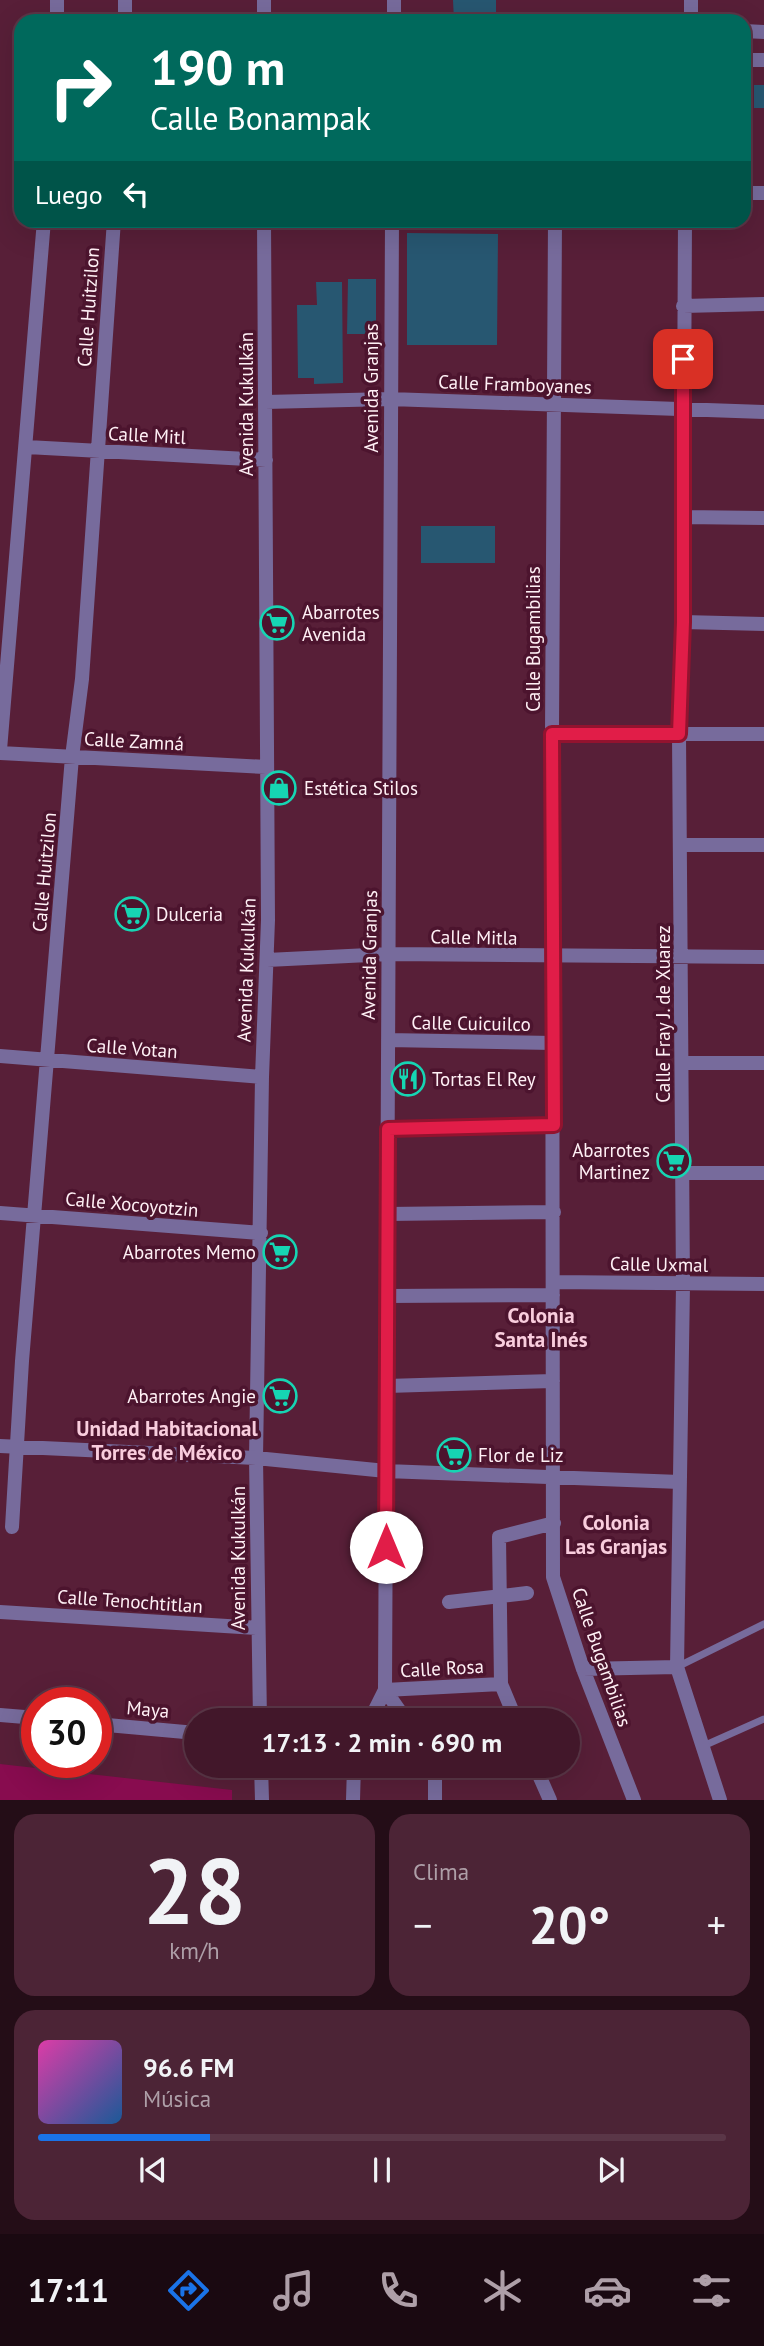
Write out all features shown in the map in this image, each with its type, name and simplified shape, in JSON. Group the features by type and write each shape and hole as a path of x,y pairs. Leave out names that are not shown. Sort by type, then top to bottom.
{"street":[{"path":"0,752 43,228"},
{"name":"Calle Huitzilon","path":"12,1527 34,1215 72,757 82,679 113,228"},
{"name":"Avenida Kukulkán","path":"260,1708 256,1458 262,1077 267,960 264,228"},
{"name":"Avenida Granjas","path":"385,1690 392,228"},
{"name":"Calle Bugambilias","path":"555,228 552,734 554,1577 583,1669 634,1800"},
{"name":"Calle Fray J. de Xuarez","path":"685,228 683,622 679,734 683,1285 677,1667 720,1800"},
{"path":"683,306 764,304"},
{"name":"Calle Framboyanes","path":"265,402 390,399 764,412"},
{"name":"Calle Mitl","path":"27,447 266,460"},
{"path":"683,517 764,518"},
{"path":"683,622 764,624"},
{"path":"552,734 764,734"},
{"name":"Calle Zamná","path":"0,752 265,767"},
{"path":"681,845 764,845"},
{"name":"Calle Mitla","path":"267,960 389,954 554,958 764,957"},
{"name":"Calle Cuicuilco","path":"388,1040 554,1043"},
{"name":"Calle Votan","path":"0,1056 262,1077"},
{"path":"683,1063 764,1063"},
{"path":"388,1129 554,1125"},
{"path":"681,1173 764,1173"},
{"path":"387,1214 554,1212"},
{"name":"Calle Xocoyotzin","path":"0,1213 261,1233"},
{"name":"Calle Uxmal","path":"387,1296 553,1288 764,1284"},
{"path":"387,1386 553,1381"},
{"path":"0,1446 256,1458 386,1471 680,1482"},
{"path":"511,1708 501,1684 499,1537 554,1523"},
{"path":"449,1602 527,1593"},
{"name":"Calle Tenochtitlan","path":"0,1612 258,1628"},
{"path":"583,1669 677,1667"},
{"name":"Calle Rosa","path":"385,1690 501,1684"},
{"path":"376,1708 385,1690 398,1708"},
{"path":"0,1715 21,1717"},
{"name":"Maya","path":"112,1725 184,1732"},
{"path":"261,1778 261,1800"},
{"path":"353,1800 354,1778"},
{"path":"435,1778 435,1800"},
{"path":"540,1778 550,1800"}],"lane":[{"path":"677,1667 764,1624"},
{"path":"701,1747 764,1719"}],"shaded area":[{"path":"0,1764 21,1766 21,1778 112,1777 232,1790 232,1800 0,1800"}],"building":[{"path":"453,0 496,0 496,14 454,14"},
{"path":"754,85 764,85 764,108 754,108"},
{"path":"407,233 498,234 497,345 407,345"},
{"path":"348,279 376,279 376,334 347,334"},
{"path":"316,282 342,282 343,383 314,384 314,378 298,378 297,305 317,305"},
{"path":"421,526 495,526 495,563 421,563"}],"place":[{"name":"Abarrotes Avenida","path":"277,623"},
{"name":"Estética Stilos","path":"279,788"},
{"name":"Dulceria","path":"132,914"},
{"name":"Tortas El Rey","path":"408,1079"},
{"name":"Abarrotes Martinez","path":"674,1161"},
{"name":"Abarrotes Memo","path":"280,1252"},
{"name":"Abarrotes Angie","path":"280,1396"},
{"name":"Flor de Liz","path":"454,1455"}],"district":[{"name":"Colonia Santa Inés","path":"541,1327"},
{"name":"Unidad Habitacional Torres de México","path":"167,1440"},
{"name":"Colonia Las Granjas","path":"616,1534"}],"route":[{"path":"386,1547 388,1129 554,1125 552,734 679,734 683,622 683,359"}]}
